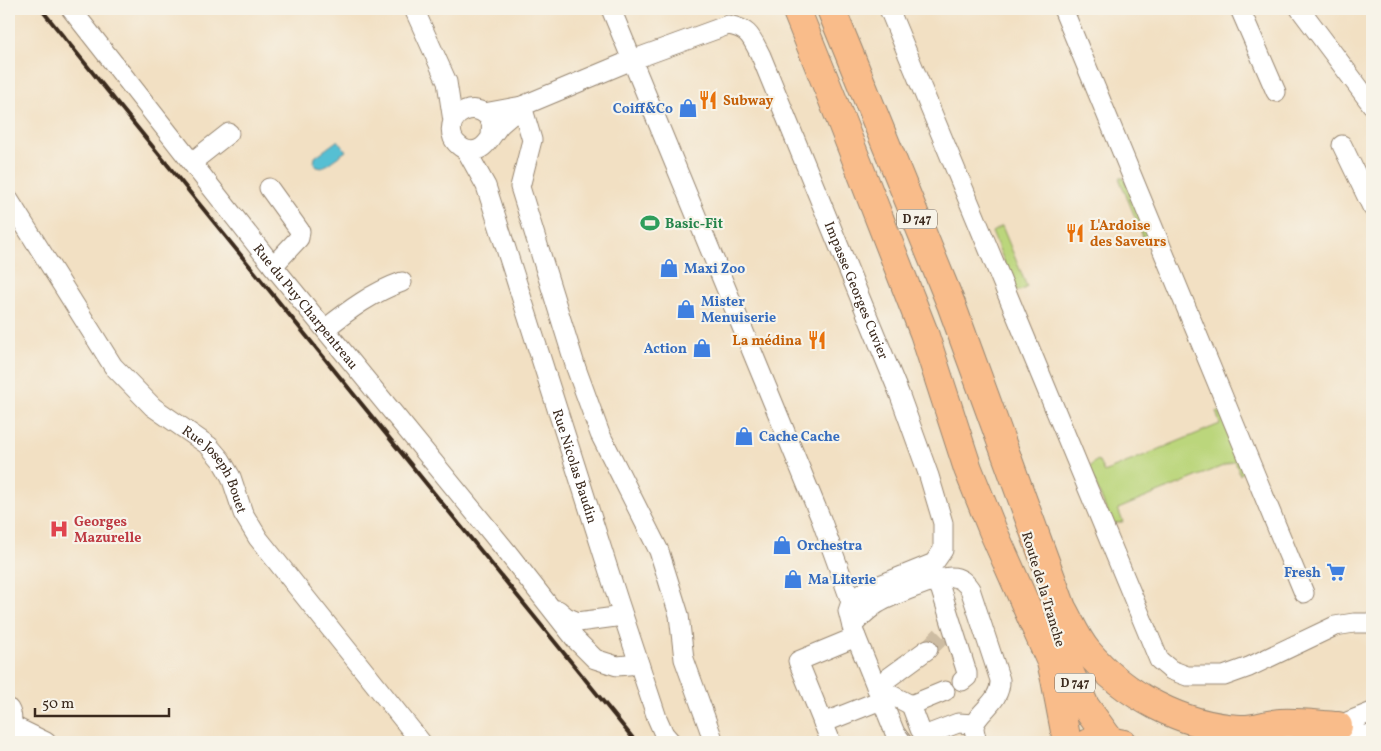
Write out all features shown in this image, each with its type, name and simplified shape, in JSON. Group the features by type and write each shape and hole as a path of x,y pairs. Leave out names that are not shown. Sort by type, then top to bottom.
{"highway":[{"name":"Route de la Tranche","path":"796,9 924,333 972,478 993,531 1051,662 1067,742"},
{"name":"D 747","path":"831,9 951,304 996,431"},
{"name":"Route de la Tranche","path":"996,431 1070,673 1085,706 1107,741"},
{"path":"996,431 1062,608 1086,650 1110,674 1148,702 1177,715 1204,723 1241,729 1282,723 1338,726"}],"street":[{"name":"Rue du Puy Charpentreau","path":"71,9 273,266 546,600 576,640 596,658 617,666 639,664"},
{"path":"414,9 447,82 453,121 451,132 455,143 466,150 476,150 489,141 491,122 447,82"},
{"path":"611,9 821,519 851,602 848,610 854,632 898,739"},
{"path":"889,9 1159,660 1171,670 1187,676 1224,676 1249,667 1335,626 1354,622 1372,623"},
{"path":"1063,9 1304,593"},
{"path":"1240,9 1276,92"},
{"path":"1300,9 1372,105"},
{"name":"Impasse Georges Cuvier","path":"480,111 522,106 632,60 728,25 740,28 751,36 761,56 884,354 923,458 943,523 943,550 934,563 865,591 851,602"},
{"path":"522,106 532,140 520,187 576,368 600,434 659,551 679,615 684,659 714,742"},
{"name":"Impasse Georges Cuvier","path":"489,141 500,126 522,106"},
{"path":"453,121 462,111 480,111"},
{"path":"192,162 229,134"},
{"name":"Rue Nicolas Baudin","path":"486,186 489,141"},
{"path":"1342,145 1372,207"},
{"name":"Rue Nicolas Baudin","path":"466,150 486,186 623,616 657,718 664,734 671,742"},
{"path":"268,188 300,231 299,238 273,266"},
{"name":"Rue Joseph Bouet","path":"9,200 113,366 153,407 209,446 221,460 231,477 243,513 258,538 421,742"},
{"path":"325,329 346,312 383,289 402,282"},
{"path":"831,742 798,661 854,632 859,618 876,605 932,581 952,577 963,580 970,589 996,663 1001,688 976,733 958,723 929,734 923,733 911,705"},
{"path":"932,581 940,587 947,629 967,673 968,677 962,681"},
{"name":"Rue du Puy Charpentreau","path":"546,600 566,617 578,622 623,616"},
{"path":"823,723 879,694 928,649"},
{"path":"879,694 911,705 945,690"},
{"path":"1280,742 1302,740 1372,712"},
{"path":"10,721 46,742"},
{"path":"1338,726 1372,722"},
{"path":"1338,726 1372,738"}],"green space":[{"path":"1119,178 1124,178 1149,235 1144,239"},
{"path":"1002,226 1027,287 1020,291 1016,290 992,232"},
{"path":"1216,411 1221,412 1246,468 1240,475 1235,461 1118,509 1123,522 1112,524 1089,468 1093,463 1098,460 1104,472 1220,424"}],"water":[{"path":"338,140 346,151 322,168 317,167 314,163 315,157"}],"tunnel":[{"path":"928,649 943,634"}],"railway":[{"path":"41,9 636,742"}],"place":[{"name":"Subway","path":"708,100"},
{"name":"Coiff&Co","path":"688,108"},
{"name":"Basic-Fit","path":"650,223"},
{"name":"L'Ardoise des Saveurs","path":"1075,233"},
{"name":"Maxi Zoo","path":"669,268"},
{"name":"Mister Menuiserie","path":"686,309"},
{"name":"La médina","path":"817,340"},
{"name":"Action","path":"702,348"},
{"name":"Cache Cache","path":"744,436"},
{"name":"Georges Mazurelle","path":"59,529"},
{"name":"Orchestra","path":"782,545"},
{"name":"Fresh","path":"1336,572"},
{"name":"Ma Literie","path":"793,579"}]}
